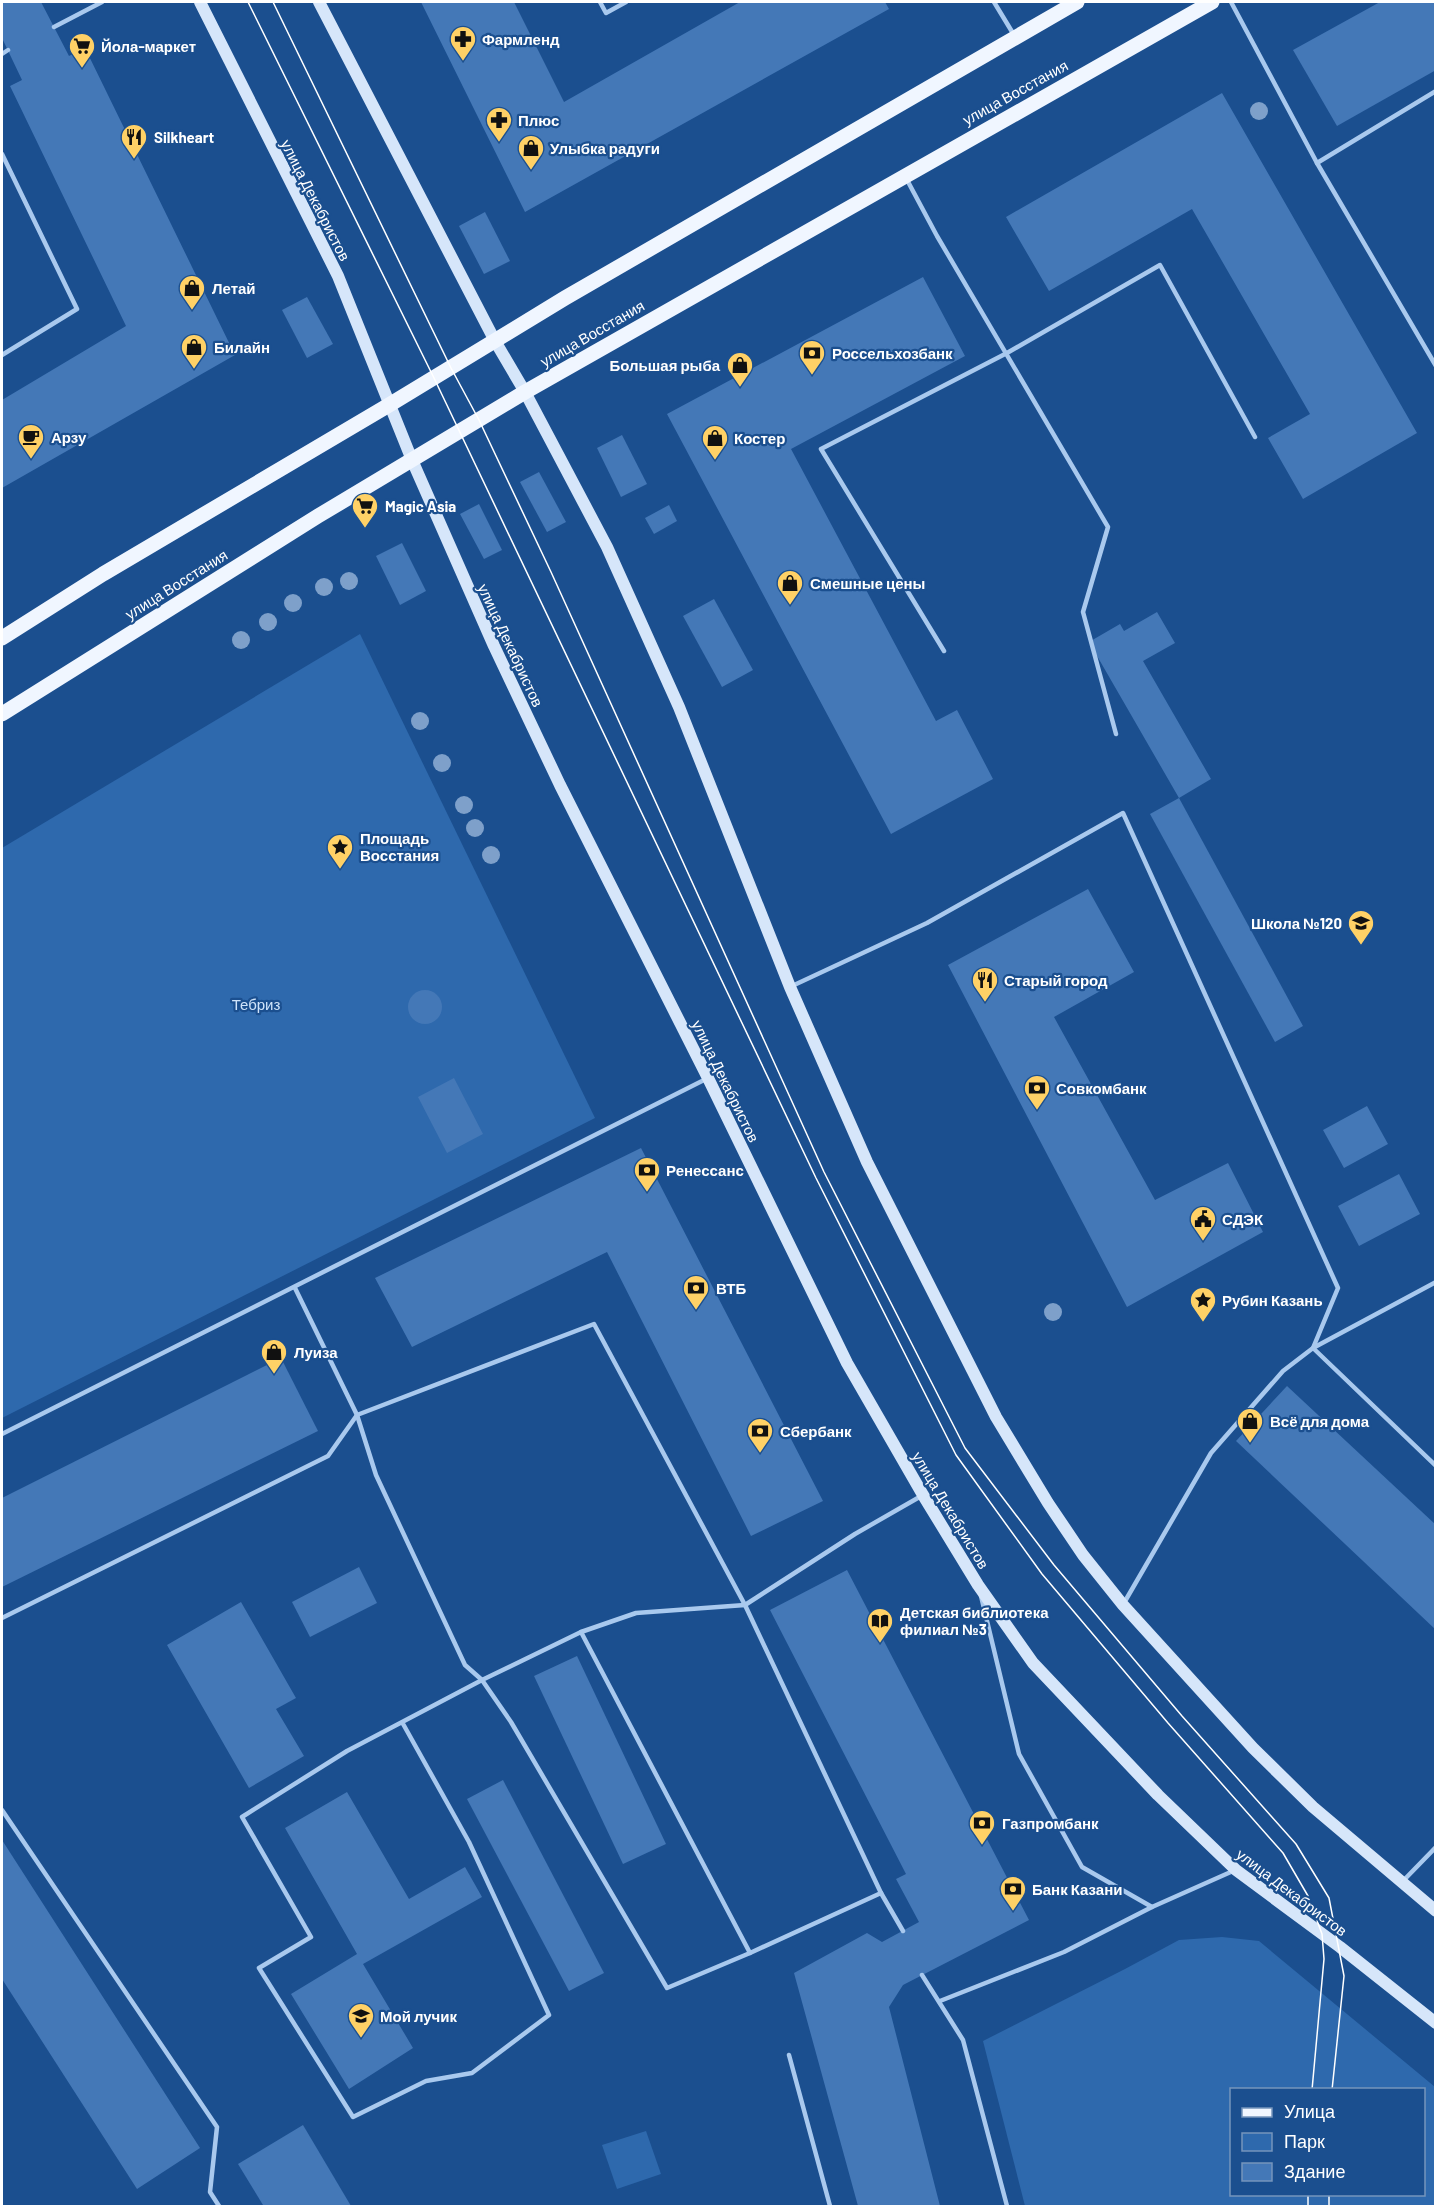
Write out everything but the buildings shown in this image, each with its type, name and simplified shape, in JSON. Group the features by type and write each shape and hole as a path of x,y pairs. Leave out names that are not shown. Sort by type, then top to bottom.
{"main road":[{"name":"улица Декабристов","path":"200,2 338,276 411,460 494,646 560,786 708,1078 847,1363 978,1585 1033,1663 1158,1795 1236,1870 1340,1947 1436,2023"},
{"path":"319,2 495,340 607,548 678,707 790,987 867,1162 996,1417 1083,1555 1123,1605 1253,1748 1313,1807 1436,1911"},
{"path":"2,638 103,574 565,298 1077,2"},
{"name":"улица Восстания","path":"2,714 411,460 525,392 1212,2"}],"lane":[{"path":"54,27 102,2"},
{"path":"600,2 606,13 626,2"},
{"path":"994,2 1016,37"},
{"path":"1231,2 1317,163 1436,366"},
{"path":"2,54 8,50"},
{"path":"1317,163 1436,91"},
{"path":"2,154 77,309 2,355"},
{"path":"904,175 937,236 1108,527 1083,612 1116,734"},
{"path":"944,651 821,449 1007,353 1160,265 1255,437"},
{"path":"790,987 927,923 1123,813 1338,1288 1313,1348"},
{"path":"2,1434 708,1078"},
{"path":"1123,1605 1211,1453 1283,1371 1313,1348 1436,1282"},
{"path":"295,1288 357,1415 376,1475 465,1665 482,1680 511,1722 667,1988 881,1893"},
{"path":"2,1618 328,1456 357,1415 594,1324 745,1605 881,1893 903,1931"},
{"path":"1313,1348 1436,1466"},
{"path":"402,1722 469,1842 549,2015 471,2073 426,2081 353,2116 260,1968 311,1938 242,1817 347,1751 402,1722 482,1680 581,1632 636,1613 745,1605 855,1534 923,1495"},
{"path":"978,1585 1019,1754 1083,1867 1152,1907"},
{"path":"581,1632 750,1953"},
{"path":"2,1810 217,2127 210,2192 219,2206"},
{"path":"1401,1883 1436,1847"},
{"path":"940,2001 1064,1952 1152,1907 1236,1870"},
{"path":"922,1976 963,2040 1006,2206"},
{"path":"789,2055 830,2206"}],"green space":[{"name":"Тебриз","path":"360,634 595,1118 2,1418 2,848"},
{"path":"1222,1937 1259,1941 1435,2087 1435,2206 1025,2206 983,2041 1179,1940"},
{"path":"646,2131 661,2174 617,2189 602,2145"}],"tram line":[{"path":"248,2 434,378 816,1178 956,1455 1042,1574 1168,1723 1283,1853 1308,1896 1322,1934 1324,1959 1312,2088"},
{"path":"273,2 451,368 479,420 551,572 824,1172 965,1448 1054,1565 1182,1716 1296,1844 1329,1898 1344,1976 1332,2088"},
{"path":"1308,2196 1308,2206"},
{"path":"1329,2196 1329,2206"}],"place":[{"name":"Фармленд","path":"463,62"},
{"name":"Йола-маркет","path":"82,69"},
{"name":"Плюс","path":"499,143"},
{"name":"Silkheart","path":"134,160"},
{"name":"Улыбка радуги","path":"531,171"},
{"name":"Летай","path":"192,311"},
{"name":"Билайн","path":"194,370"},
{"name":"Россельхозбанк","path":"812,376"},
{"name":"Большая рыба","path":"740,388"},
{"name":"Арзу","path":"31,460"},
{"name":"Костер","path":"715,461"},
{"name":"Magic Asia","path":"365,529"},
{"name":"Смешные цены","path":"790,606"},
{"name":"Площадь Восстания","path":"340,870"},
{"name":"Школа №120","path":"1361,946"},
{"name":"Старый город","path":"985,1003"},
{"name":"Совкомбанк","path":"1037,1111"},
{"name":"Ренессанс","path":"647,1193"},
{"name":"СДЭК","path":"1203,1242"},
{"name":"ВТБ","path":"696,1311"},
{"name":"Рубин Казань","path":"1203,1323"},
{"name":"Луиза","path":"274,1375"},
{"name":"Всё для дома","path":"1250,1444"},
{"name":"Сбербанк","path":"760,1454"},
{"name":"Детская библиотека филиал №3","path":"880,1644"},
{"name":"Газпромбанк","path":"982,1846"},
{"name":"Банк Казани","path":"1013,1912"},
{"name":"Мой лучик","path":"361,2039"}]}
